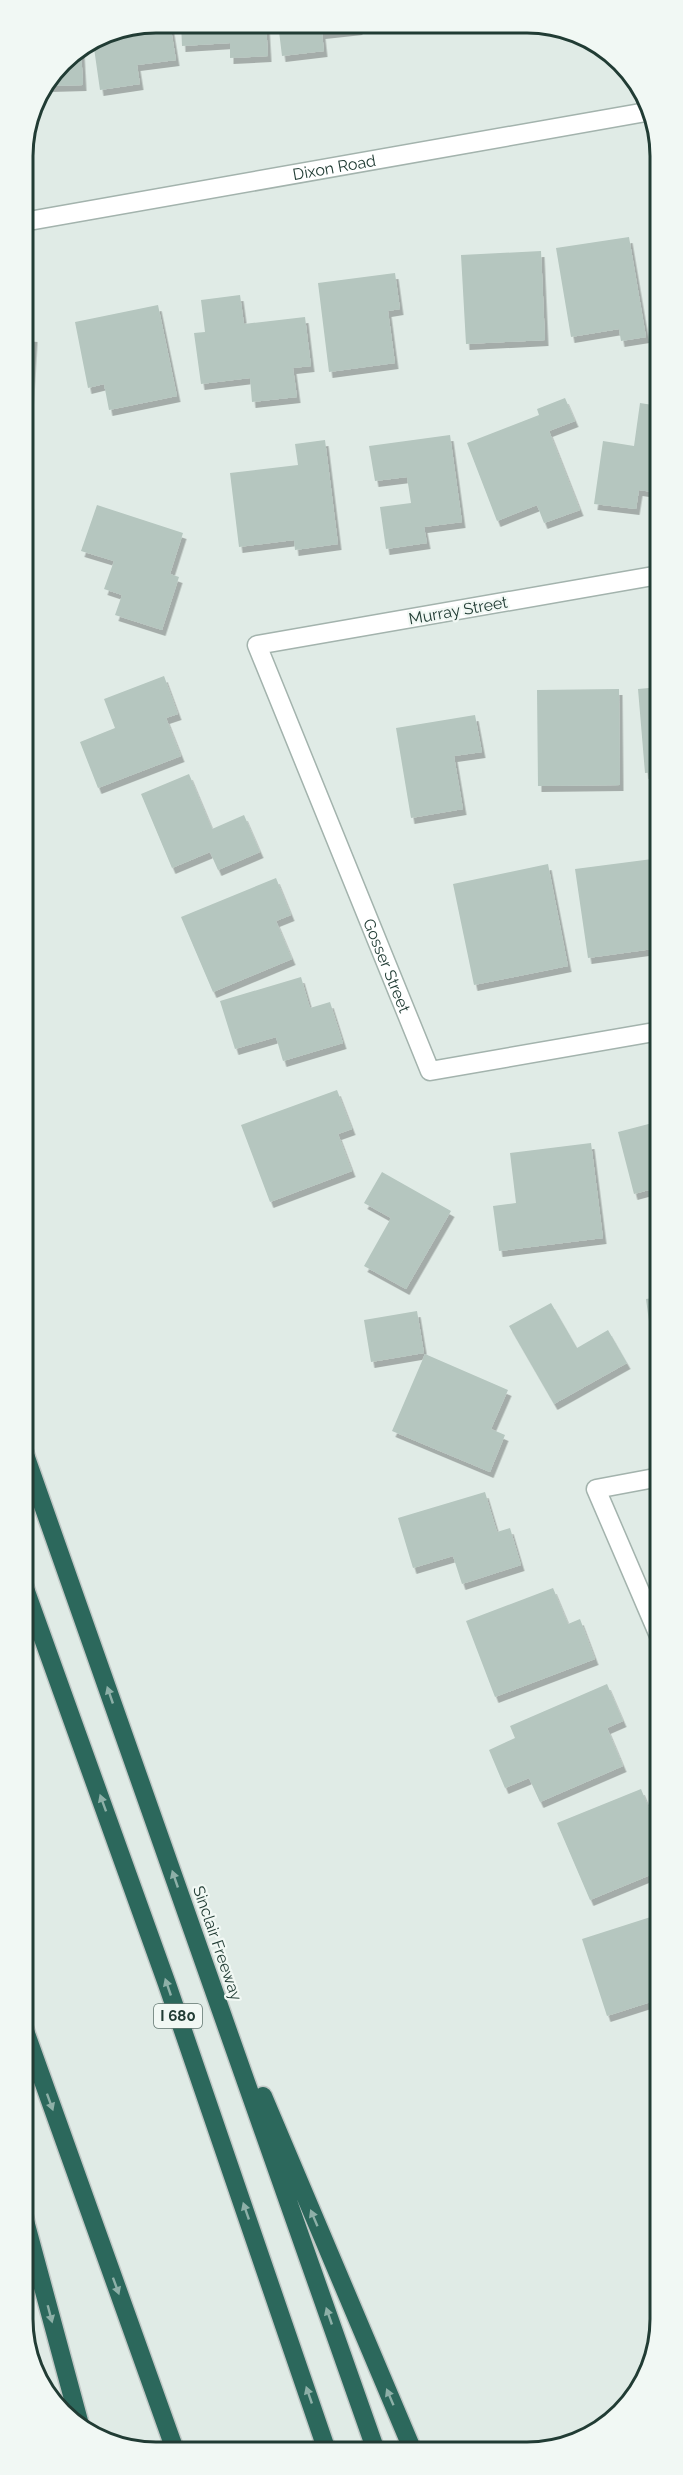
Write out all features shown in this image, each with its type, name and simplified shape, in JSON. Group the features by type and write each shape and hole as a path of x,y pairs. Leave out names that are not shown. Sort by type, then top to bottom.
{"highway":[{"name":"Sinclair Freeway","path":"33,1477 373,2442"},
{"name":"I 680","path":"33,1611 167,1984 324,2442"},
{"path":"194,1934 409,2442"},
{"path":"33,2053 173,2442"},
{"path":"33,2250 77,2412"}],"street":[{"name":"Dixon Road","path":"33,220 641,113"},
{"name":"Murray Street","path":"257,645 650,577"},
{"name":"Gosser Street","path":"257,645 430,1071 650,1033"},
{"path":"650,1479 596,1489 650,1615"}],"building":[{"path":"172,33 176,60 137,65 140,84 100,90 94,50 109,42 132,35"},
{"path":"181,33 267,33 268,56 230,58 230,43 182,46"},
{"path":"279,33 322,33 324,51 282,56"},
{"path":"82,59 83,85 56,86 69,69"},
{"path":"629,237 646,337 621,341 619,329 571,337 556,248"},
{"path":"541,251 545,340 466,344 461,255"},
{"path":"395,273 400,309 388,311 395,363 329,372 318,283"},
{"path":"240,295 244,324 305,317 311,366 293,368 297,397 252,402 250,378 201,384 194,333 205,332 201,300"},
{"path":"158,305 177,396 109,410 104,384 88,388 75,322"},
{"path":"565,398 575,421 549,431 580,510 544,523 537,505 497,521 467,443 539,415 537,409"},
{"path":"640,403 650,405 650,492 639,490 636,509 594,504 603,441 634,446"},
{"path":"450,435 462,522 424,527 427,543 386,549 380,507 411,503 407,477 375,481 369,446"},
{"path":"325,440 338,544 295,550 294,540 239,547 230,473 298,465 295,444"},
{"path":"97,505 183,533 170,574 179,577 162,630 115,615 122,595 104,589 114,561 81,551"},
{"path":"164,676 178,714 166,718 181,756 98,788 80,742 115,728 104,699"},
{"path":"650,688 650,773 645,773 638,689"},
{"path":"619,689 620,785 538,786 537,690"},
{"path":"475,715 482,752 454,756 463,809 411,818 396,728"},
{"path":"189,774 212,829 244,815 260,852 218,870 210,852 172,868 141,794"},
{"path":"650,859 650,949 588,958 575,869"},
{"path":"548,864 568,966 474,985 453,884"},
{"path":"276,878 291,915 276,921 292,959 213,992 181,917"},
{"path":"301,977 310,1008 330,1002 343,1043 283,1061 276,1037 235,1049 220,1001"},
{"path":"337,1090 352,1129 338,1134 352,1171 270,1202 241,1125"},
{"path":"650,1124 650,1190 634,1194 618,1132"},
{"path":"591,1143 603,1238 499,1251 493,1206 516,1203 510,1153"},
{"path":"382,1172 451,1211 406,1289 364,1266 391,1218 364,1203"},
{"path":"650,1298 650,1329 646,1299"},
{"path":"551,1303 577,1348 608,1330 627,1363 554,1404 509,1326"},
{"path":"417,1311 424,1353 371,1362 364,1320"},
{"path":"425,1354 508,1390 491,1429 505,1435 490,1472 392,1431"},
{"path":"485,1492 497,1532 510,1528 521,1565 462,1584 453,1556 413,1568 398,1518"},
{"path":"553,1588 568,1624 580,1619 595,1659 495,1697 466,1621"},
{"path":"607,1684 623,1721 607,1728 623,1766 540,1802 529,1778 505,1788 489,1750 515,1738 510,1726"},
{"path":"641,1789 650,1811 650,1875 590,1900 557,1823"},
{"path":"650,1917 650,2002 607,2016 582,1939"}]}
